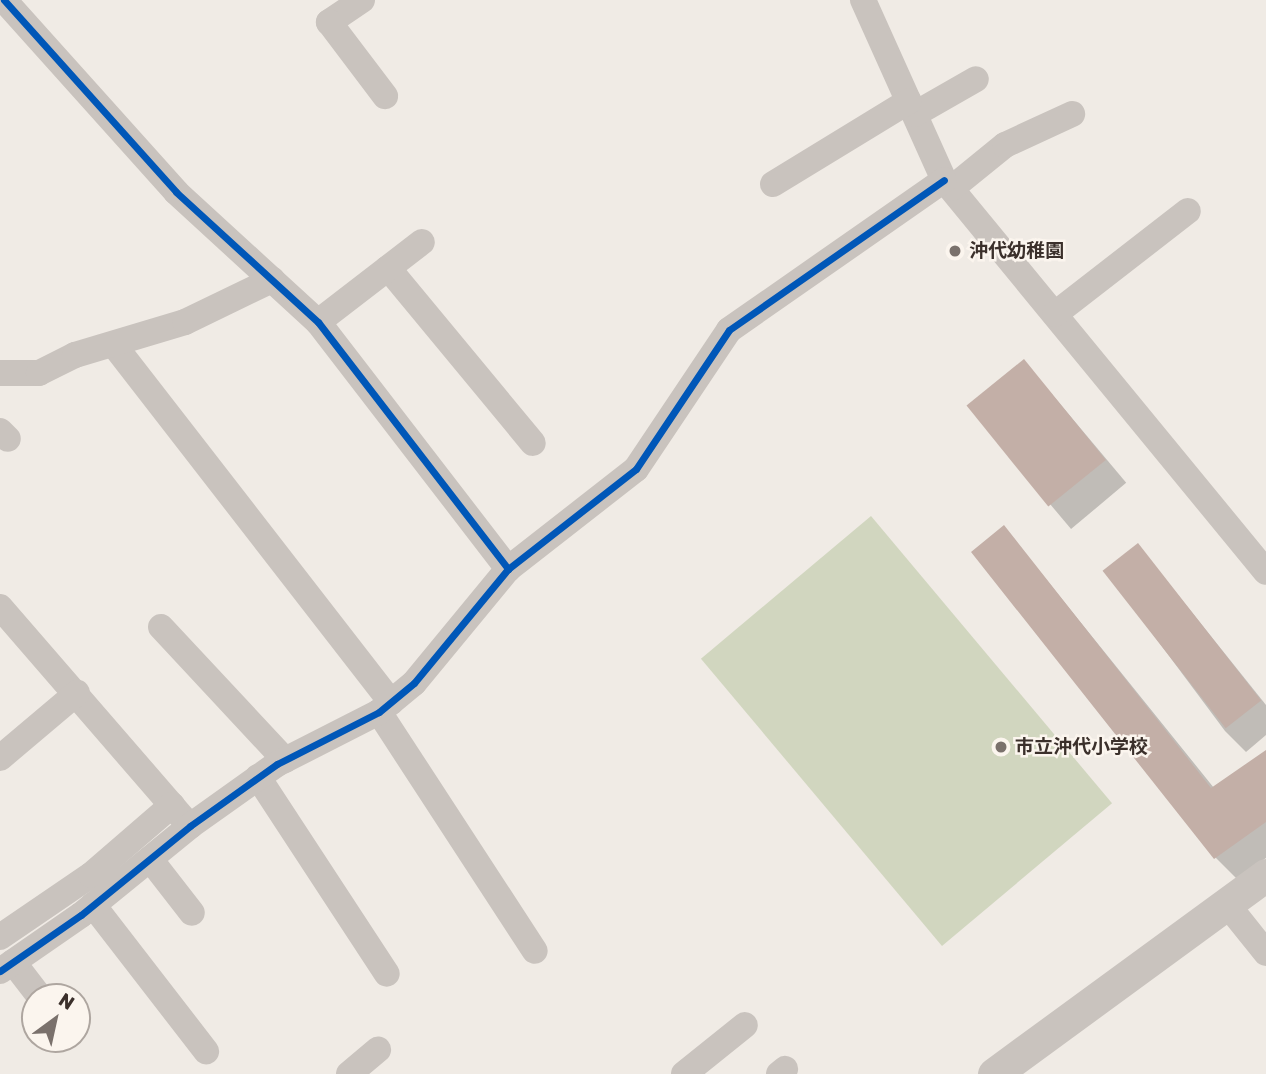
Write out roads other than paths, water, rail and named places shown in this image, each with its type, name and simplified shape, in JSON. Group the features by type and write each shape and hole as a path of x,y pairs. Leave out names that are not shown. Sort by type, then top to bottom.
{"street":[{"path":"4,0 176,192 317,322 508,569"},
{"path":"362,0 329,22 384,96"},
{"path":"863,0 948,184 1266,572"},
{"path":"773,184 912,107 976,79"},
{"path":"25,983 6,966 93,905 190,826 258,777 385,707 414,683 508,569 636,469 729,330 1005,145 1072,114"},
{"path":"1055,314 1188,211"},
{"path":"317,322 422,242"},
{"path":"388,268 533,443"},
{"path":"0,373 39,373 75,355 186,322 272,280"},
{"path":"114,345 385,707 535,951"},
{"path":"0,607 190,826"},
{"path":"161,626 285,760"},
{"path":"0,758 77,693"},
{"path":"258,777 387,974"},
{"path":"0,937 91,875 172,805"},
{"path":"150,859 192,913"},
{"path":"996,1073 1266,875"},
{"path":"1226,902 1266,953"},
{"path":"93,905 206,1051"},
{"path":"684,1074 745,1025"},
{"path":"349,1074 378,1050"}],"place":[{"name":"沖代幼稚園","path":"955,251"},
{"name":"市立沖代小学校","path":"1001,747"}]}
